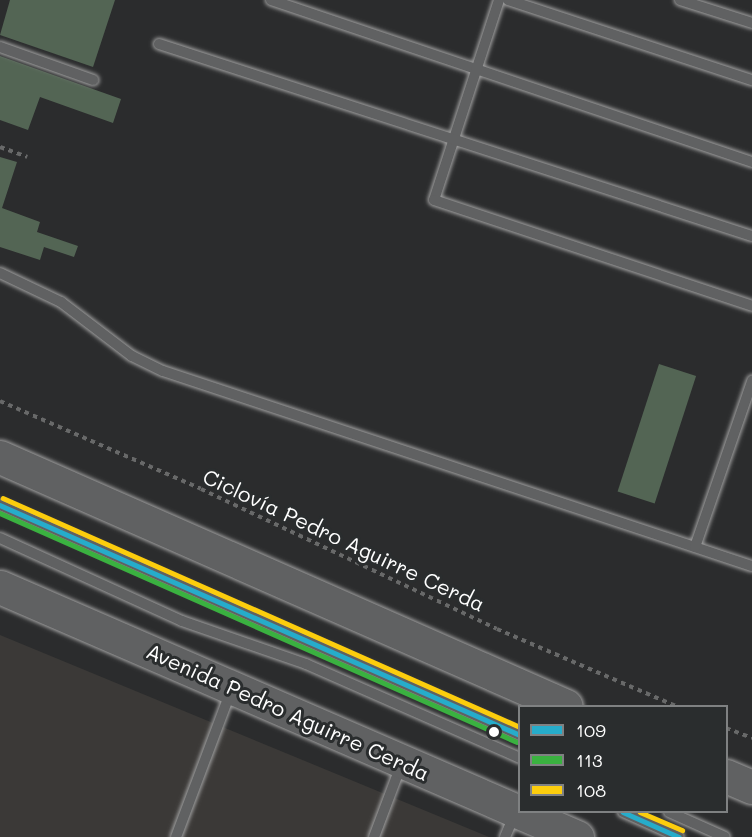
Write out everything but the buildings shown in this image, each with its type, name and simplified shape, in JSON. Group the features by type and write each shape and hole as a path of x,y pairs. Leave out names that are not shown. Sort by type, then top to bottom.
{"main road":[{"path":"0,457 564,705"},
{"name":"Avenida Pedro Aguirre Cerda","path":"0,587 403,762 511,824 576,837"},
{"path":"728,777 752,787"}],"lane":[{"path":"271,0 752,162"},
{"path":"499,0 434,200 752,306"},
{"path":"508,0 752,80"},
{"path":"680,0 752,23"},
{"path":"159,44 752,236"},
{"path":"0,47 93,80"},
{"path":"0,273 53,297 132,356 163,371 752,567"},
{"path":"695,547 752,381"},
{"path":"0,505 518,735"},
{"path":"0,538 182,621 306,664 518,758"},
{"path":"176,837 232,688"},
{"path":"374,837 403,762"},
{"path":"625,813 679,837"},
{"path":"671,813 725,837"}],"path":[{"path":"0,147 27,157"},
{"name":"Ciclovía Pedro Aguirre Cerda","path":"0,401 201,489 497,629 674,705"},
{"path":"728,729 752,738"}],"shaded area":[{"path":"0,635 489,837 0,837"}],"green space":[{"path":"10,0 115,0 93,67 0,35"},
{"path":"0,56 121,99 113,123 40,97 28,130 0,120"},
{"path":"0,157 17,162 2,208 40,222 37,232 78,246 74,257 44,247 40,260 0,247"},
{"path":"659,364 696,376 655,503 618,491"}],"transit line":[{"name":"108","path":"3,498 518,726"},
{"name":"109","path":"0,505 518,734"},
{"name":"113","path":"0,513 517,742"},
{"name":"109","path":"625,813 679,837"},
{"name":"108","path":"642,813 682,830"}]}
